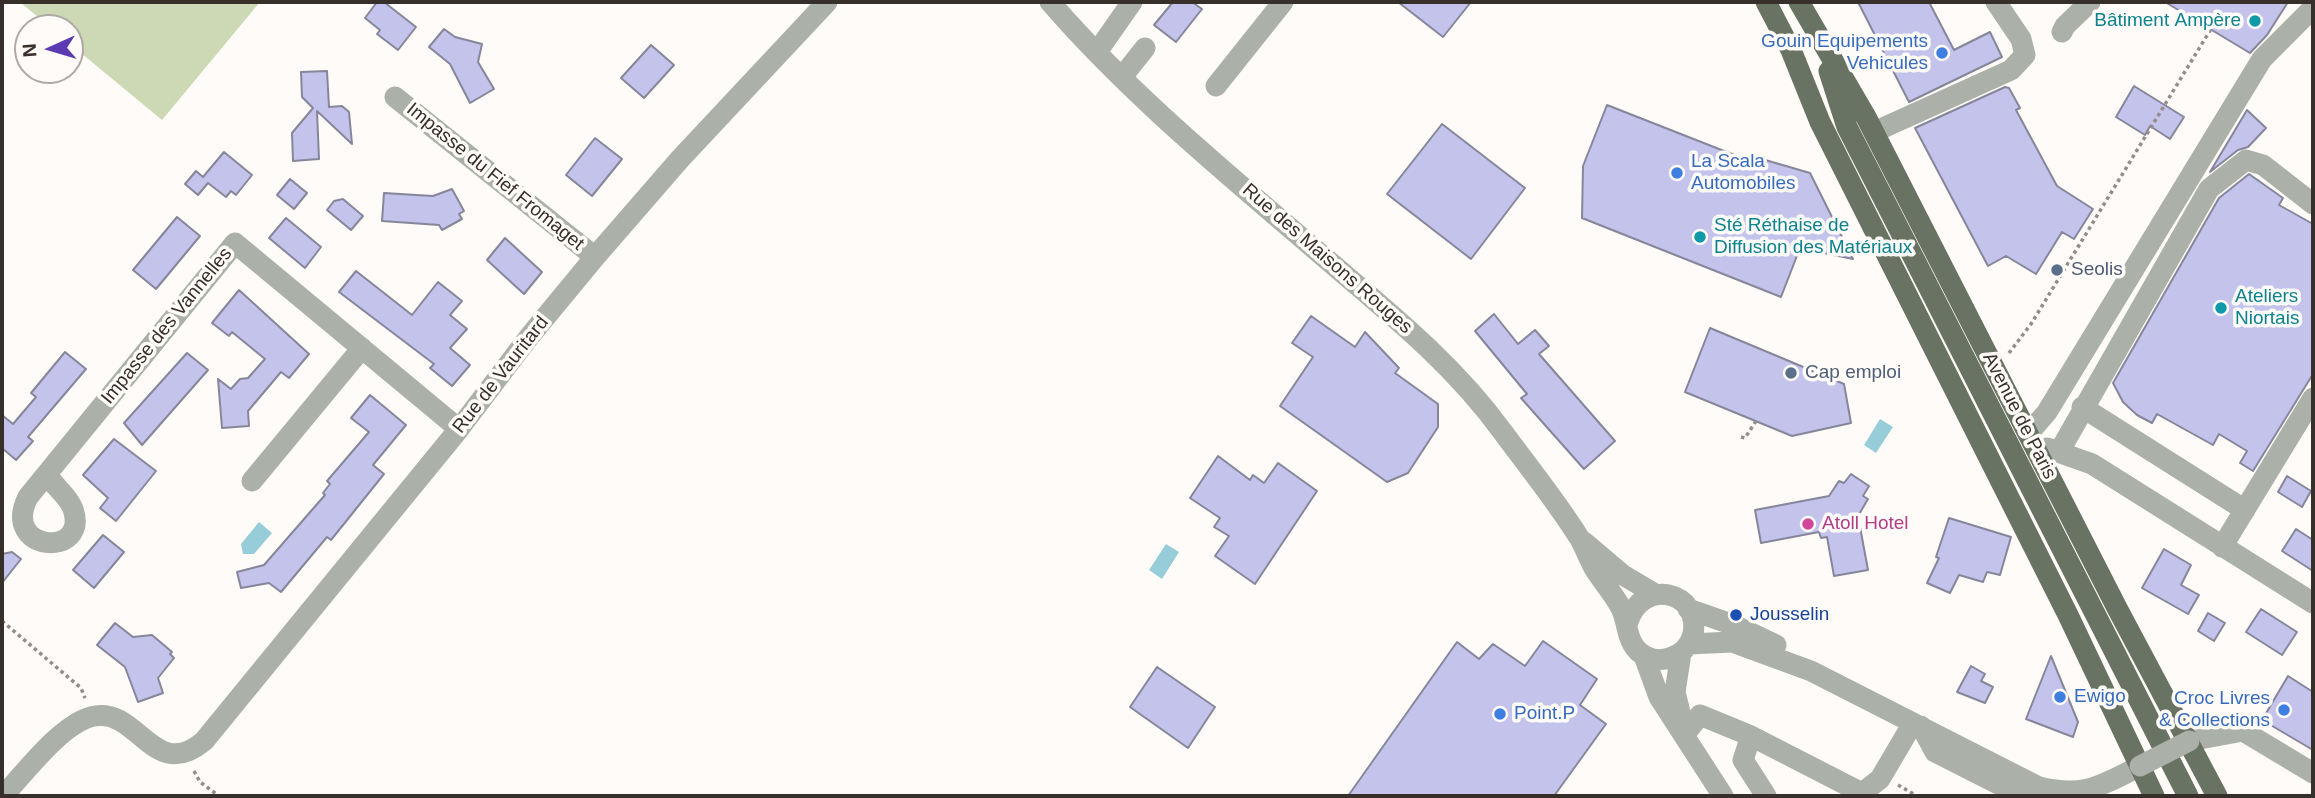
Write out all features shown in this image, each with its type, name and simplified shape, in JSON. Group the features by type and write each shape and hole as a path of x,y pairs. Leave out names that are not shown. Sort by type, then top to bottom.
{"main road":[{"name":"Avenue de Paris","path":"1766,2 1791,50 1820,122 2068,615 2154,796"},
{"name":"Avenue de Paris","path":"1799,2 1874,132 2117,608 2212,787"},
{"name":"Avenue de Paris","path":"1817,37 1847,127 2188,796"},
{"name":"Avenue de Paris","path":"1791,50 1847,127"}],"street":[{"name":"Rue de Vauritard","path":"184,755 204,741 459,429 529,337 595,257 680,159 827,2"},
{"name":"Rue des Maisons Rouges","path":"1050,2 1181,134 1443,361 1499,427 1579,539 1628,622"},
{"path":"1097,52 1132,2"},
{"path":"1216,86 1283,2"},
{"path":"1874,132 2011,70 2025,55 2021,39 1996,2"},
{"path":"2062,32 2064,26 2090,2"},
{"path":"2313,8 2262,59 2032,438 2059,452 2092,464 2313,603"},
{"path":"1122,77 1145,48"},
{"name":"Impasse du Fief Fromaget","path":"395,97 595,257"},
{"path":"2059,452 2082,407 2208,189 2246,160 2263,165 2313,204"},
{"name":"Impasse des Vannelles","path":"47,474 235,243 459,429"},
{"path":"252,481 362,348"},
{"path":"2222,547 2313,398"},
{"path":"2082,407 2245,510"},
{"name":"Rue des Maisons Rouges","path":"1579,539 1623,575 1655,594"},
{"path":"1723,796 1659,697 1644,656 1631,642 1628,622 1636,604 1655,594 1674,597 1688,609 1734,625 1783,649 1811,671"},
{"path":"1685,734 1675,692 1685,648 1693,629 1688,609"},
{"path":"1644,656 1663,660 1685,648 1732,642 1811,671 2043,792 2079,793 2189,741 2243,731 2313,773"},
{"path":"1685,734 1700,715 1751,736 1865,795 1880,779 1917,724"},
{"path":"3,796 51,745 74,725 93,716 115,719 158,748 184,755"},
{"path":"1751,736 1743,760 1766,796"},
{"path":"2212,787 2228,796"}],"path":[{"path":"1992,361 2006,356 2031,324 2214,23"},
{"path":"1741,437 1745,438 1752,431 1756,421"},
{"path":"2,621 81,688 93,716"},
{"path":"184,755 200,782 219,796"}],"green space":[{"path":"20,2 260,2 162,120 84,56 84,14 34,14"}],"water":[{"path":"1880,419 1893,427 1876,453 1864,445"},
{"path":"259,522 272,533 254,554 243,554 241,544"},
{"path":"1166,544 1179,552 1162,579 1149,570"}],"building":[{"path":"377,2 384,2 416,27 398,50 377,34 380,30 365,18"},
{"path":"1173,2 1192,2 1202,9 1176,42 1154,25"},
{"path":"1398,2 1471,2 1443,37"},
{"name":"Gouin Equipements Vehicules","path":"1858,2 1929,2 1954,50 1990,32 2002,57 1909,102"},
{"name":"Bâtiment Ampère","path":"2165,2 2288,2 2267,35 2250,53"},
{"path":"444,29 455,37 482,44 478,62 494,89 470,103 450,64 429,47"},
{"path":"651,45 674,65 644,98 621,78"},
{"path":"327,71 329,107 342,106 349,112 352,144 317,111 319,159 293,161 292,133 313,108 302,97 301,72"},
{"path":"2134,86 2184,117 2170,139 2150,126 2145,135 2116,117"},
{"path":"2005,87 2009,88 2020,108 2016,110 2057,186 2093,209 2074,239 2062,232 2036,274 2006,256 1988,266 1915,128"},
{"path":"1607,105 1747,160 1748,155 1810,173 1853,259 1800,248 1781,297 1582,218 1583,166"},
{"path":"2247,110 2266,128 2248,147 2238,150 2210,172"},
{"path":"1442,124 1525,188 1471,259 1387,194"},
{"path":"595,138 622,159 592,196 566,175"},
{"path":"224,152 252,175 236,195 231,191 226,197 208,183 198,195 185,184 196,171 203,177"},
{"name":"Ateliers Niortais","path":"2249,174 2283,198 2279,205 2313,224 2313,374 2253,471 2240,463 2247,451 2219,434 2213,445 2157,414 2152,423 2137,415 2123,402 2113,383 2219,198"},
{"path":"290,179 307,193 294,209 277,195"},
{"path":"452,189 464,211 459,214 462,219 442,230 439,225 382,221 384,193 433,196"},
{"path":"343,199 363,216 351,230 327,210 334,201"},
{"path":"177,217 200,236 156,289 133,270"},
{"path":"286,218 321,247 305,268 269,238"},
{"path":"505,238 542,272 524,294 487,260"},
{"path":"356,271 412,315 438,282 462,301 450,315 467,329 450,348 470,365 452,386 430,368 434,364 339,292"},
{"path":"239,290 309,354 289,378 281,372 248,411 249,426 222,428 218,379 231,389 240,379 248,378 265,359 232,332 229,336 212,323"},
{"path":"1494,314 1518,344 1535,330 1549,346 1539,354 1615,441 1584,469 1521,398 1527,394 1475,331"},
{"path":"1311,316 1355,347 1365,332 1399,368 1395,373 1438,404 1438,427 1408,473 1387,482 1280,406 1313,357 1292,343"},
{"path":"1710,328 1844,384 1851,423 1792,436 1685,392"},
{"path":"65,352 86,369 28,437 33,441 16,460 2,448 2,415 13,424 36,397 31,393"},
{"path":"187,353 208,370 142,445 124,423"},
{"path":"370,395 406,425 373,465 384,474 331,540 327,537 281,592 269,583 241,588 237,572 264,565 325,495 323,493 330,484 327,481 369,432 351,418"},
{"path":"114,439 156,471 116,521 100,508 108,498 83,475"},
{"path":"1218,456 1250,480 1253,475 1264,483 1278,463 1317,491 1255,584 1215,556 1229,536 1214,527 1220,518 1190,498"},
{"name":"Atoll Hotel","path":"1851,474 1869,486 1863,496 1868,499 1858,516 1868,570 1834,576 1827,537 1821,538 1819,532 1761,543 1755,510 1829,496 1839,481 1844,483"},
{"path":"2287,476 2311,491 2302,507 2278,492"},
{"path":"1949,518 2011,537 2000,575 1987,572 1983,582 1959,575 1950,593 1927,583 1939,558 1936,557"},
{"path":"2296,529 2313,540 2313,571 2282,551"},
{"path":"103,535 124,552 94,588 73,570"},
{"path":"2164,549 2191,565 2181,585 2199,595 2188,614 2142,588"},
{"path":"12,552 21,559 2,583 2,554"},
{"path":"2261,609 2297,632 2282,655 2246,632"},
{"path":"2208,613 2225,623 2214,641 2198,631"},
{"path":"115,623 133,637 152,635 172,652 170,654 174,658 158,678 163,693 138,702 125,667 97,645"},
{"name":"Point.P","path":"1543,641 1597,679 1580,705 1606,724 1554,796 1348,796 1457,642 1479,659 1493,644 1525,666"},
{"path":"2051,656 2078,722 2073,737 2026,719"},
{"path":"1971,666 1985,674 1981,681 1993,687 1985,703 1957,692"},
{"path":"1157,667 1215,707 1188,748 1130,707"},
{"path":"2288,676 2313,692 2313,750 2262,720"}],"place":[{"name":"Bâtiment Ampère","path":"2255,21"},
{"name":"Gouin Equipements Vehicules","path":"1942,53"},
{"name":"La Scala Automobiles","path":"1677,173"},
{"name":"Sté Réthaise de Diffusion des Matériaux","path":"1700,237"},
{"name":"Seolis","path":"2057,270"},
{"name":"Ateliers Niortais","path":"2221,308"},
{"name":"Cap emploi","path":"1791,373"},
{"name":"Atoll Hotel","path":"1808,524"},
{"name":"Jousselin","path":"1736,615"},
{"name":"Ewigo","path":"2060,697"},
{"name":"Croc Livres & Collections","path":"2284,710"},
{"name":"Point.P","path":"1500,714"}]}
